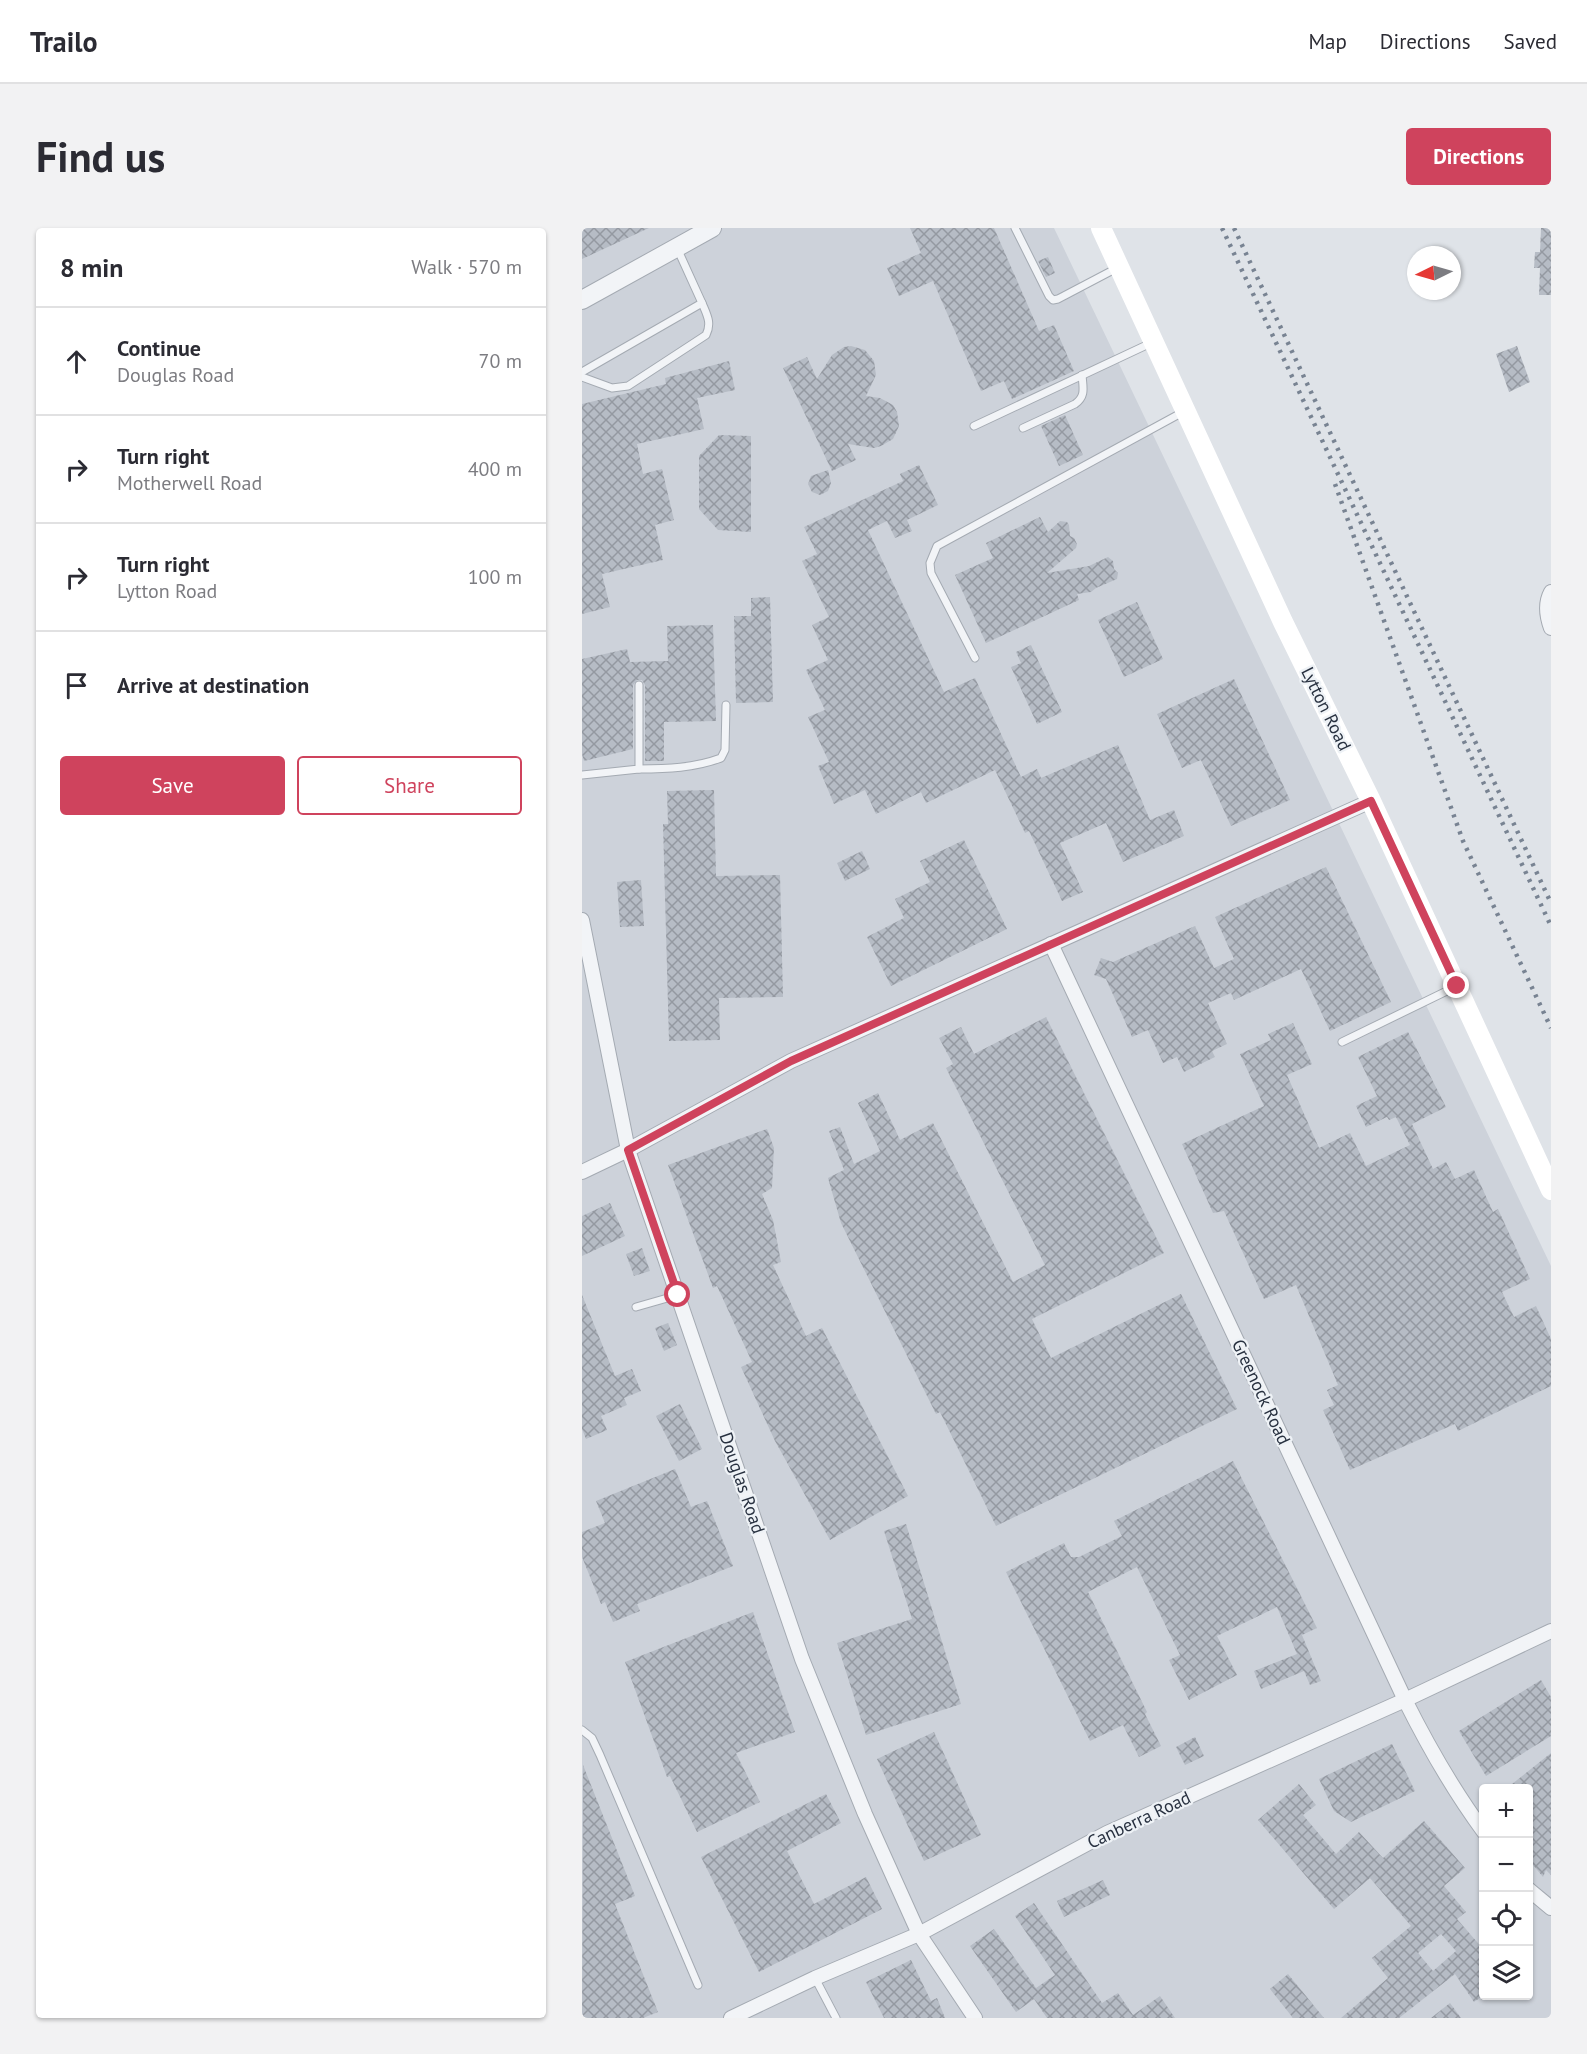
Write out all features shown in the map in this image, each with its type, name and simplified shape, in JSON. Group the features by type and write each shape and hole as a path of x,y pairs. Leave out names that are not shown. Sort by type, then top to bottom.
{"main road":[{"name":"Lytton Road","path":"1101,228 1283,622 1371,801 1551,1190"}],"street":[{"path":"582,300 712,228"},
{"path":"1551,591 1548,597 1547,612 1551,628"},
{"path":"582,1172 628,1150 791,1061 1371,801"},
{"name":"Douglas Road","path":"582,920 585,949 628,1150 802,1659 865,1814 919,1934 975,2018"},
{"name":"Greenock Road","path":"1051,944 1405,1700 1457,1796 1479,1825"},
{"name":"Canberra Road","path":"731,2018 815,1978 919,1934 1107,1833 1405,1700 1551,1630"},
{"path":"1532,1892 1551,1908"}],"lane":[{"path":"1016,228 1053,300 1119,267"},
{"path":"582,377 612,388 628,386 706,335 710,328 709,319 677,248"},
{"path":"582,372 702,303"},
{"path":"974,426 1154,342"},
{"path":"1023,428 1082,398 1084,394 1082,375"},
{"path":"975,658 932,573 930,563 936,546 1185,411"},
{"path":"639,685 639,769"},
{"path":"582,775 676,768 707,763 721,758 725,750 726,705"},
{"path":"1342,1042 1457,986"},
{"path":"636,1307 678,1295"},
{"path":"582,1730 592,1738 600,1755 698,1985"},
{"path":"815,1978 836,2018"}],"shaded area":[{"path":"582,228 1054,228 1551,1266 1551,2018 582,2018"}],"building":[{"path":"582,228 649,228 582,259"},
{"path":"910,228 994,228 1039,331 1054,325 1074,371 1012,399 1004,381 981,391 933,281 899,296 887,268 921,253"},
{"path":"1541,228 1551,228 1551,295 1539,295 1540,268 1534,268 1535,252 1540,252"},
{"path":"1048,257 1055,273 1046,277 1038,261"},
{"path":"851,346 865,350 874,361 876,375 866,396 880,398 893,405 897,412 899,426 893,439 881,446 874,448 848,444 856,460 832,471 783,368 807,357 817,379 832,355 844,347"},
{"path":"1517,346 1530,382 1509,392 1496,354"},
{"path":"729,361 735,390 697,398 704,429 637,444 643,474 662,469 674,520 655,525 663,560 602,574 610,607 582,614 582,404 666,384 665,378"},
{"path":"1065,415 1083,455 1059,466 1041,426"},
{"path":"719,435 751,436 751,532 718,530 699,509 699,456"},
{"path":"919,465 938,505 907,520 912,531 895,538 887,521 868,530 944,692 975,678 1021,777 1037,769 1041,778 1118,745 1150,820 1174,810 1184,836 1123,862 1106,823 1060,843 1083,892 1062,901 1029,831 1025,833 995,770 926,803 921,792 876,814 865,790 834,804 818,766 829,762 808,717 825,710 806,670 828,660 812,625 829,617 802,561 817,554 804,527 903,481 900,474"},
{"path":"828,470 831,483 828,491 820,495 812,492 808,484 811,476"},
{"path":"1040,517 1048,532 1060,521 1067,522 1070,536 1077,544 1076,548 1047,573 1089,566 1108,557 1113,561 1114,569 1118,573 1117,579 1091,592 1077,594 1079,600 986,643 955,575 993,558 986,543"},
{"path":"770,597 773,702 736,703 734,616 751,616 751,598"},
{"path":"1137,602 1163,659 1124,677 1098,620"},
{"path":"713,625 716,721 664,722 664,761 645,761 645,685 642,680 637,680 633,685 633,749 584,761 582,754 582,659 627,649 630,662 668,661 667,626"},
{"path":"1031,645 1062,712 1037,724 1011,667 1021,663 1016,652"},
{"path":"1234,679 1290,800 1231,826 1201,760 1182,768 1157,714"},
{"path":"714,790 716,876 780,875 783,997 719,998 720,1040 669,1041 663,824 668,824 667,791"},
{"path":"964,840 1007,929 891,986 867,937 904,918 895,899 930,882 920,861"},
{"path":"862,851 870,869 845,881 837,863"},
{"path":"1326,867 1391,1002 1330,1031 1301,969 1234,1000 1231,993 1208,1003 1227,1044 1212,1051 1215,1057 1184,1072 1177,1057 1163,1063 1148,1030 1132,1037 1106,979 1094,975 1101,958 1113,962 1195,926 1214,968 1234,959 1215,917"},
{"path":"641,880 644,926 620,927 617,882"},
{"path":"1046,1017 1164,1253 1032,1319 1051,1358 1181,1294 1237,1409 996,1526 940,1412 936,1414 841,1223 828,1178 844,1170 829,1131 840,1127 854,1164 880,1151 858,1103 878,1093 900,1140 933,1123 1013,1282 1045,1265 946,1068 953,1064 939,1038 961,1027 974,1054"},
{"path":"1293,1023 1312,1064 1287,1075 1319,1148 1350,1133 1366,1166 1410,1145 1396,1117 1389,1120 1387,1117 1366,1127 1356,1106 1377,1096 1358,1057 1408,1032 1446,1107 1412,1124 1433,1169 1446,1162 1455,1179 1474,1170 1493,1212 1498,1209 1530,1279 1502,1292 1514,1317 1536,1306 1551,1339 1551,1386 1458,1431 1455,1424 1350,1470 1323,1410 1334,1405 1327,1390 1338,1385 1296,1285 1264,1299 1224,1211 1213,1213 1182,1144 1264,1106 1240,1054 1271,1040 1268,1034"},
{"path":"767,1129 774,1148 772,1188 762,1194 773,1220 781,1262 773,1265 806,1336 822,1328 908,1496 830,1540 775,1441 741,1367 752,1362 717,1286 713,1288 668,1165"},
{"path":"610,1203 625,1236 582,1256 582,1216"},
{"path":"642,1248 650,1271 634,1276 626,1254"},
{"path":"582,1295 615,1376 632,1369 641,1391 624,1398 627,1405 601,1416 607,1430 586,1439 582,1429"},
{"path":"668,1323 677,1345 664,1351 655,1328"},
{"path":"680,1404 702,1449 679,1461 656,1416"},
{"path":"1233,1461 1317,1628 1302,1635 1321,1681 1310,1685 1304,1671 1261,1689 1254,1671 1297,1654 1277,1607 1217,1636 1237,1675 1189,1700 1169,1660 1180,1655 1137,1567 1088,1592 1147,1712 1145,1714 1161,1746 1139,1757 1123,1725 1090,1741 1006,1572 1064,1543 1071,1557 1079,1557 1122,1536 1114,1521"},
{"path":"675,1469 691,1507 707,1501 733,1566 637,1604 640,1611 613,1622 605,1602 601,1604 582,1557 582,1532 605,1523 596,1501"},
{"path":"906,1524 961,1704 866,1735 837,1643 912,1619 884,1531"},
{"path":"753,1612 795,1732 736,1753 760,1802 697,1832 670,1776 667,1777 625,1662"},
{"path":"1541,1680 1551,1697 1551,1736 1486,1776 1459,1731"},
{"path":"934,1732 981,1835 924,1861 877,1759"},
{"path":"1195,1737 1204,1756 1185,1765 1176,1747"},
{"path":"1392,1744 1415,1791 1351,1822 1334,1811 1319,1779"},
{"path":"1551,1753 1551,1875 1546,1870 1543,1877 1533,1865 1533,1784 1512,1784"},
{"path":"583,1765 635,1896 615,1904 658,2012 643,2018 582,2018"},
{"path":"1299,1784 1316,1805 1303,1815 1336,1854 1359,1832 1383,1858 1424,1821 1465,1868 1444,1886 1466,1912 1457,1919 1479,1944 1479,1998 1474,2002 1455,1974 1399,2018 1341,2018 1388,1978 1372,1958 1411,1926 1370,1878 1334,1909 1258,1820","holes":["1441,1934 1456,1951 1433,1971 1418,1953"]},
{"path":"826,1794 841,1823 787,1851 814,1904 866,1877 882,1909 759,1972 701,1857"},
{"path":"1103,1880 1110,1895 1064,1917 1057,1901"},
{"path":"1034,1903 1102,2003 1118,1993 1133,2015 1160,1996 1175,2018 1047,2018 1034,1999 1016,2012 970,1946 994,1929 1036,1988 1055,1975 1015,1916"},
{"path":"911,1960 931,2001 937,1998 945,2018 884,2018 866,1982"},
{"path":"1288,1974 1324,2018 1293,2018 1270,1989"},
{"path":"1450,2003 1461,2018 1431,2018"}],"railway":[{"path":"1222,228 1551,926"},
{"path":"1234,228 1551,903"},
{"path":"1335,484 1463,841 1551,1028"}],"route":[{"path":"678,1295 628,1150 791,1061 1371,801 1457,986"}]}
